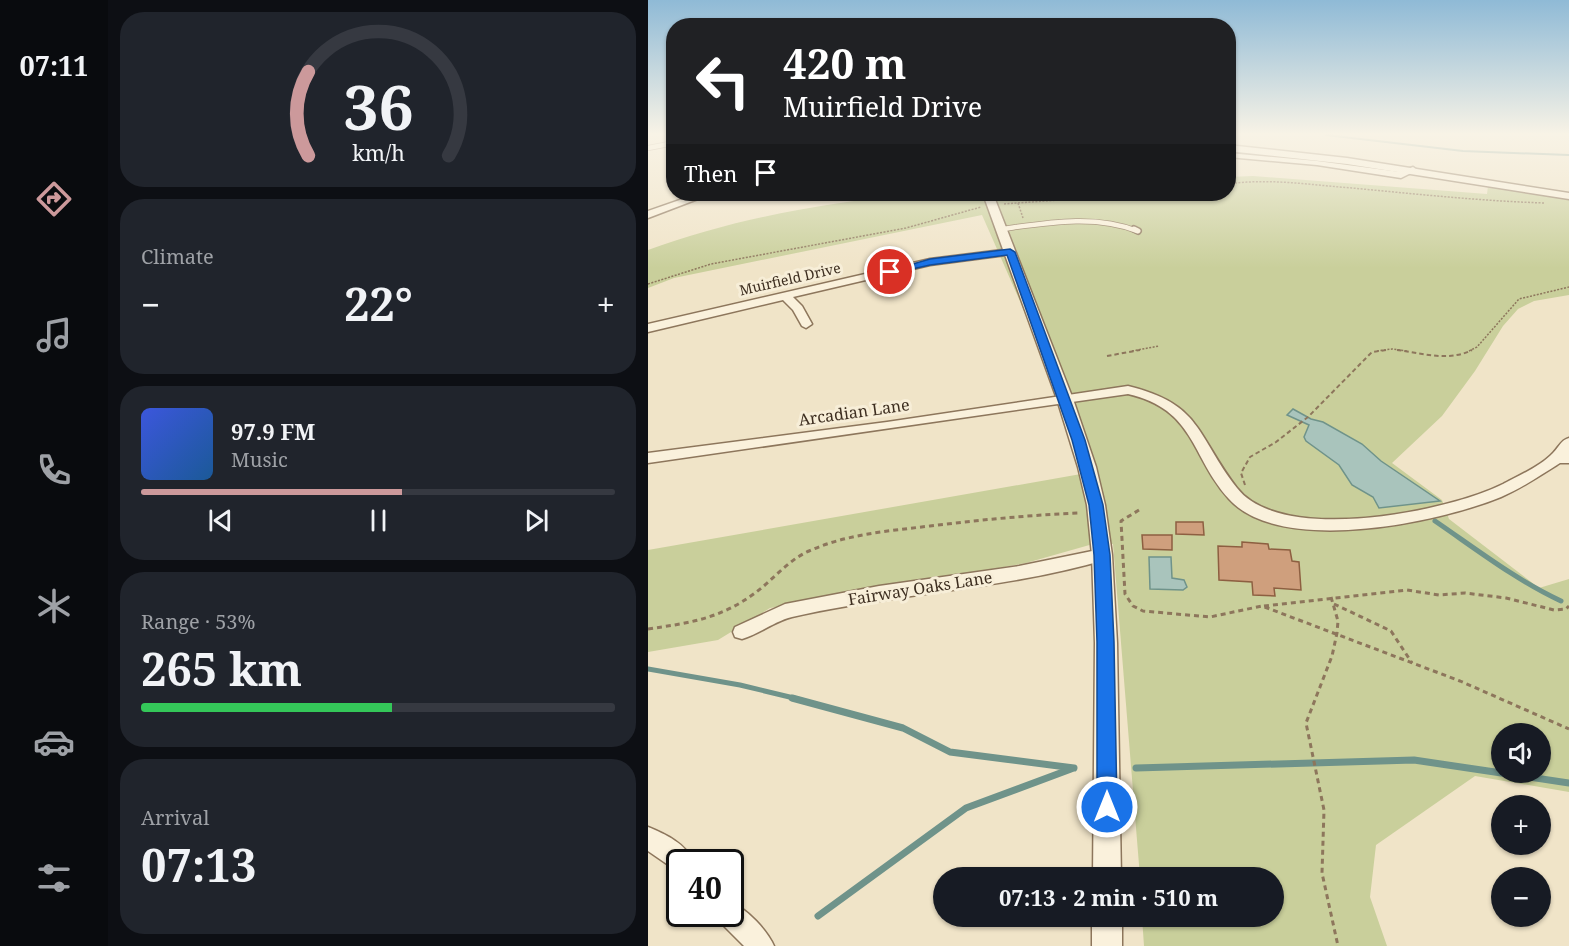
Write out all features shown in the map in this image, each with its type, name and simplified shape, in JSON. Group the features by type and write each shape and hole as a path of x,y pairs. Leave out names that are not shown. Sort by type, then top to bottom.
{"street":[{"path":"1468,179 1569,196"},
{"path":"648,215 687,201"},
{"path":"991,201 1065,399 1087,467 1097,515 1102,555 1106,642 1107,867"},
{"name":"Muirfield Drive","path":"648,328 930,262 1010,252"},
{"path":"785,296 798,308 806,324"},
{"name":"Arcadian Lane","path":"648,458 887,426 1128,390 1146,393 1161,399 1185,417 1234,494 1242,502"},
{"path":"1242,502 1264,515 1298,523 1332,525 1374,522 1457,507 1496,494 1563,458 1569,442"},
{"name":"Fairway Oaks Lane","path":"741,633 785,611 879,593 1019,572 1102,555"},
{"path":"648,838 668,849"},
{"path":"743,927 761,946"},
{"path":"1107,927 1107,946"}],"lane":[{"path":"1002,229 1101,221 1126,224 1138,231"}],"path":[{"path":"1236,183 1294,183 1503,202 1549,203"},
{"path":"648,284 686,270 825,241 906,228 988,201"},
{"path":"1004,201 1036,201"},
{"path":"1018,202 1027,226"},
{"path":"1242,502 1250,496 1241,473 1250,457 1276,442 1308,417 1372,352 1385,349 1440,356 1462,355 1477,347 1519,299 1569,287"},
{"path":"1107,356 1159,346"},
{"path":"648,629 692,623 724,613 755,593 807,552 839,540 866,534 1022,515 1089,512 1121,521 1139,510"},
{"path":"1121,521 1125,594 1133,606 1143,611 1210,617 1262,606 1407,590 1439,595 1465,593 1506,598 1554,610 1569,606"},
{"path":"1331,597 1338,621 1338,633 1332,656 1319,683 1306,723 1324,810 1323,873 1338,946"},
{"path":"1333,604 1391,631 1413,663"},
{"path":"1262,606 1413,663 1569,729"}],"green space":[{"path":"1236,179 1294,179 1487,194 1488,186 1569,198 1569,295 1534,301 1518,309 1503,326 1475,371 1442,416 1392,463 1442,500 1449,519 1539,588 1569,579 1569,792 1516,783 1551,783 1551,723 1491,723 1491,779 1475,776 1376,845 1370,897 1387,946 1144,946 1143,927 1284,927 1284,867 1139,867 1113,544 1093,544 1026,563 770,608 718,640 648,652 648,550 1081,474 1034,333 982,215 674,278 648,288 648,250 712,229 778,214 859,201 1236,201"}],"water":[{"path":"1293,409 1311,419 1323,422 1362,444 1381,461 1440,501 1379,508 1373,497 1352,485 1339,465 1306,441 1304,437 1309,425 1287,415"},
{"path":"1149,557 1171,557 1172,578 1184,580 1187,587 1183,590 1150,589"}],"building":[{"path":"1176,522 1203,522 1204,535 1176,534"},
{"path":"1142,535 1172,535 1172,550 1143,549"},
{"path":"1242,542 1268,544 1269,549 1290,550 1292,561 1299,562 1301,590 1274,588 1275,596 1253,595 1252,582 1219,580 1218,546 1242,547"}],"waterway":[{"path":"1435,521 1512,574 1561,601"},
{"path":"648,669 740,685 798,699"},
{"path":"792,698 903,728 950,752 1074,768"},
{"path":"1136,768 1414,760 1569,783"},
{"path":"818,916 966,808 1071,769"}],"route":[{"path":"890,272 930,262 1010,252 1079,440 1096,505 1102,555 1106,642 1107,807"}]}
